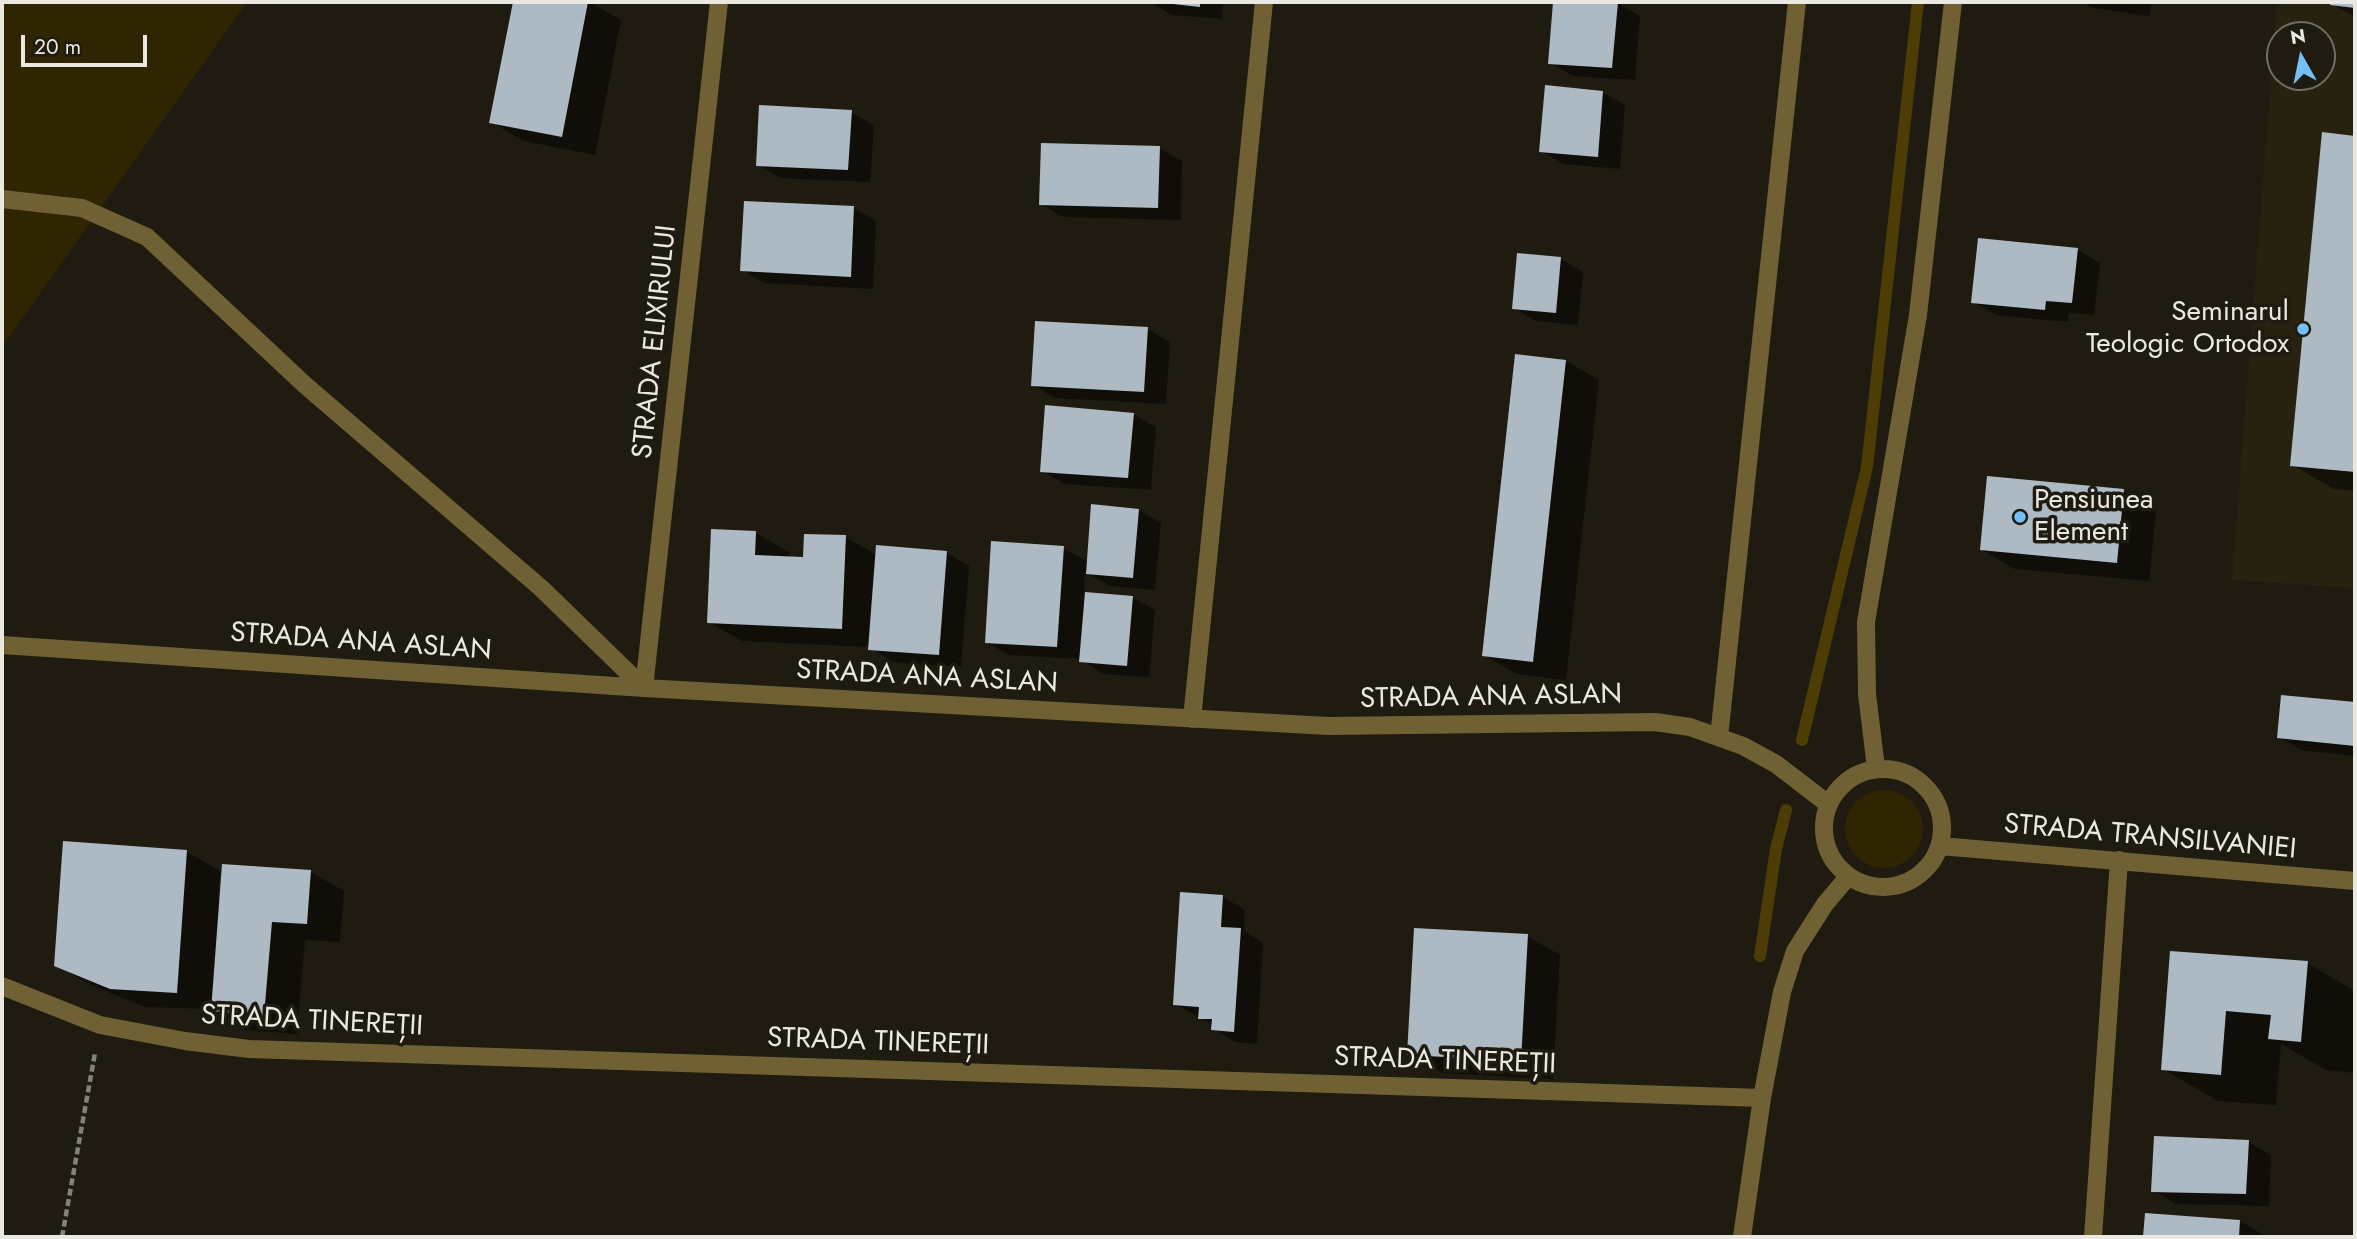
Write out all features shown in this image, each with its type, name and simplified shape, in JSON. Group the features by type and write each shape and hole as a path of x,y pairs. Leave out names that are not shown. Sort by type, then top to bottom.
{"street":[{"name":"STRADA ELIXIRULUI","path":"644,688 719,2"},
{"path":"1192,719 1264,2"},
{"path":"1719,737 1797,2"},
{"path":"1876,768 1867,694 1867,622 1925,260 1952,2"},
{"path":"2,199 82,208 147,237 305,385 541,588 644,688"},
{"name":"STRADA ANA ASLAN","path":"2,645 644,688 1328,726 1655,722 1690,727 1744,746 1776,764 1828,804"},
{"path":"1876,768 1896,769 1914,776 1930,790 1940,807 1943,827 1940,846 1931,863 1918,876 1902,885 1865,885 1848,877 1834,863 1825,844 1823,824 1828,804 1839,787 1856,774 1876,768"},
{"name":"STRADA TRANSILVANIEI","path":"1940,846 2355,881"},
{"path":"2093,1237 2119,860"},
{"path":"1742,1237 1762,1098 1782,992 1795,951 1825,904 1848,877"},
{"name":"STRADA TINEREȚII","path":"2,986 100,1025 185,1041 249,1049 1762,1098"}],"path":[{"path":"62,1237 100,1025"}],"shaded area":[{"path":"2,2 247,2 2,347"},
{"name":"Seminarul Teologic Ortodox","path":"2277,2 2355,2 2355,588 2232,580 2270,91 2336,91 2336,21 2276,21"},
{"path":"1884,790 1899,793 1912,801 1920,814 1923,829 1920,844 1912,857 1899,865 1884,868 1869,865 1856,857 1848,844 1845,829 1848,814 1856,801 1869,793"}],"building":[{"path":"513,2 588,2 562,137 489,123"},
{"path":"1155,2 1200,2 1200,7"},
{"path":"1553,2 1618,2 1612,68 1548,64"},
{"path":"2330,2 2355,2 2355,8 2330,5"},
{"path":"1545,85 1603,91 1598,157 1539,152"},
{"path":"759,105 852,110 848,170 756,166"},
{"path":"2322,132 2355,136 2355,472 2290,466"},
{"path":"1041,143 1160,146 1158,208 1039,205"},
{"path":"744,201 854,206 851,277 740,271"},
{"path":"1978,238 2078,248 2072,303 2046,301 2045,310 1971,303"},
{"path":"1517,253 1561,257 1556,313 1512,309"},
{"path":"1035,321 1148,327 1144,392 1031,386"},
{"path":"1515,354 1566,360 1533,662 1482,656"},
{"path":"1045,405 1134,413 1128,478 1040,472"},
{"path":"1987,476 2124,489 2117,563 1980,550"},
{"path":"1091,504 1139,509 1133,578 1086,574"},
{"path":"711,529 756,531 755,555 803,557 804,534 846,535 842,629 707,623"},
{"path":"991,541 1064,546 1057,647 985,643"},
{"path":"876,545 947,551 939,655 868,650"},
{"path":"1085,592 1133,596 1127,666 1079,662"},
{"path":"2281,695 2355,702 2355,746 2277,738"},
{"path":"63,841 187,850 177,993 110,989 54,966"},
{"path":"222,864 311,870 307,924 272,922 264,1016 211,1011"},
{"path":"1180,892 1223,895 1221,927 1241,928 1234,1032 1211,1030 1212,1019 1198,1019 1199,1007 1173,1005"},
{"path":"1414,928 1528,934 1521,1061 1407,1055"},
{"path":"2170,951 2308,961 2301,1042 2268,1039 2271,1015 2226,1011 2221,1075 2161,1070"},
{"path":"2154,1136 2249,1140 2246,1194 2151,1192"},
{"path":"2145,1213 2240,1220 2239,1237 2143,1237"}],"waterway":[{"path":"1802,740 1867,467 1918,2"},
{"path":"1760,956 1776,849 1786,810"}],"place":[{"name":"Seminarul Teologic Ortodox","path":"2303,329"},
{"name":"Pensiunea Element","path":"2020,517"}]}
